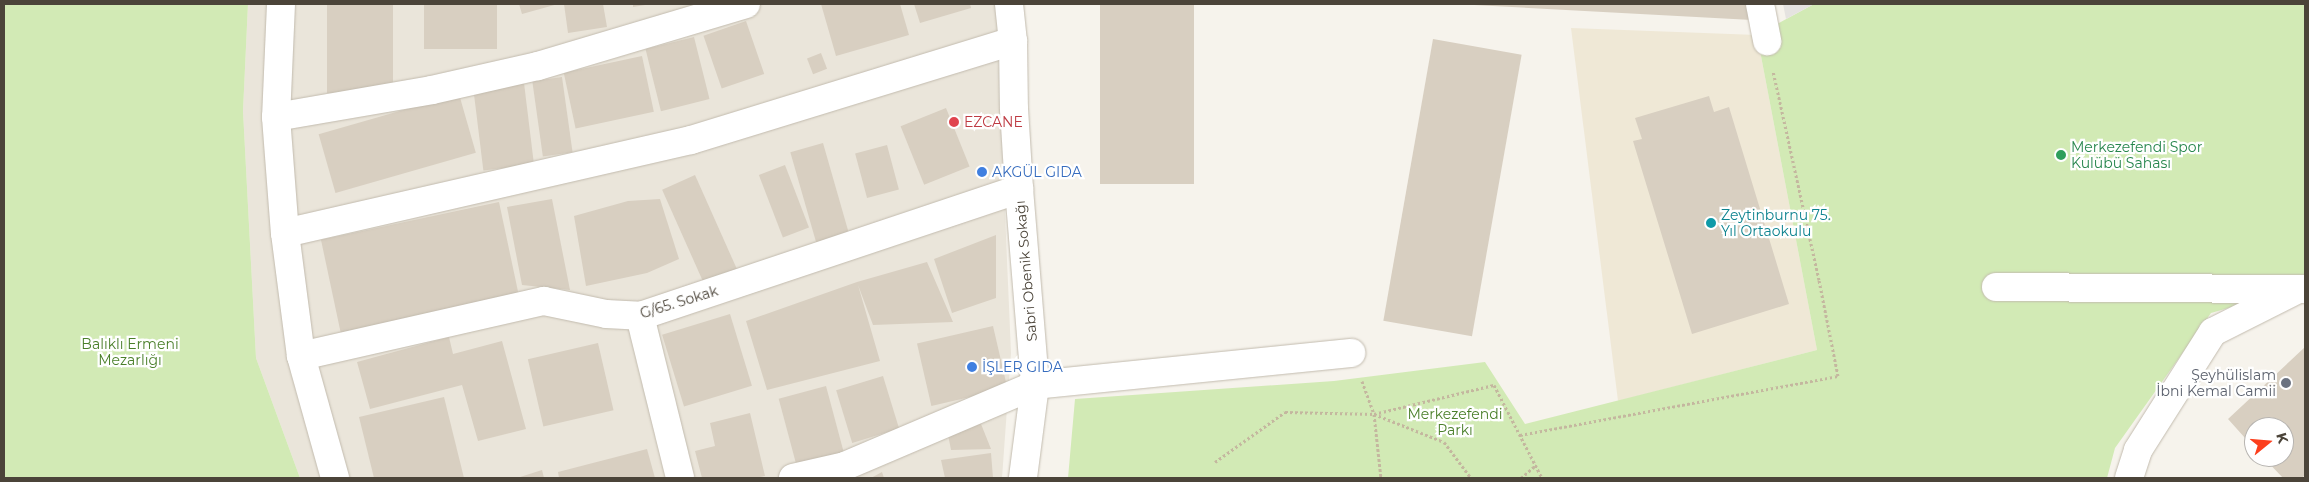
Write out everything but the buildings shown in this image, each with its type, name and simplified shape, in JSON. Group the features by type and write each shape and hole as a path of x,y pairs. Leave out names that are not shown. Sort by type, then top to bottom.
{"street":[{"path":"281,4 276,117 284,233 301,356 335,478"},
{"path":"276,117 432,90 538,66 746,4"},
{"name":"Sabri Obenik Sokağı","path":"1009,4 1013,41 1014,109 1019,189 1036,386 1023,478"},
{"path":"1760,4 1767,41"},
{"path":"284,233 691,140 1013,41"},
{"name":"G/65. Sokak","path":"301,356 544,301 606,314 640,316 1019,189"},
{"path":"1996,287 2301,289"},
{"path":"2129,478 2138,450 2213,332 2301,289"},
{"path":"640,316 680,478"},
{"path":"793,478 845,466 1036,386 1351,353"}],"path":[{"path":"1520,435 1838,376 1767,41"},
{"path":"1351,353 1374,414 1381,478"},
{"path":"1215,462 1285,412 1374,414 1494,385 1542,478"},
{"path":"1374,414 1444,442 1471,478"},
{"path":"1521,478 1536,465"}],"shaded area":[{"path":"248,4 996,4 1011,353 1002,478 300,478 256,358 243,111"},
{"path":"1783,4 1814,4 1786,19"},
{"path":"1571,28 1757,35 1817,350 1618,401"}],"green space":[{"name":"Balıklı Ermeni Mezarlığı","path":"4,4 248,4 243,111 256,358 300,478 4,478"},
{"name":"Merkezefendi Parkı","path":"1814,4 2305,4 2305,286 2211,313 2115,448 2107,478 1068,478 1075,399 1334,381 1485,362 1525,424 1817,350 1757,35"}],"place":[{"name":"EZCANE","path":"954,122"},
{"name":"Merkezefendi Spor Kulübü Sahası","path":"2061,155"},
{"name":"AKGÜL GIDA","path":"982,172"},
{"name":"Zeytinburnu 75. Yıl Ortaokulu","path":"1711,223"},
{"name":"İŞLER GIDA","path":"972,367"},
{"name":"Şeyhülislam İbni Kemal Camii","path":"2286,383"}]}
